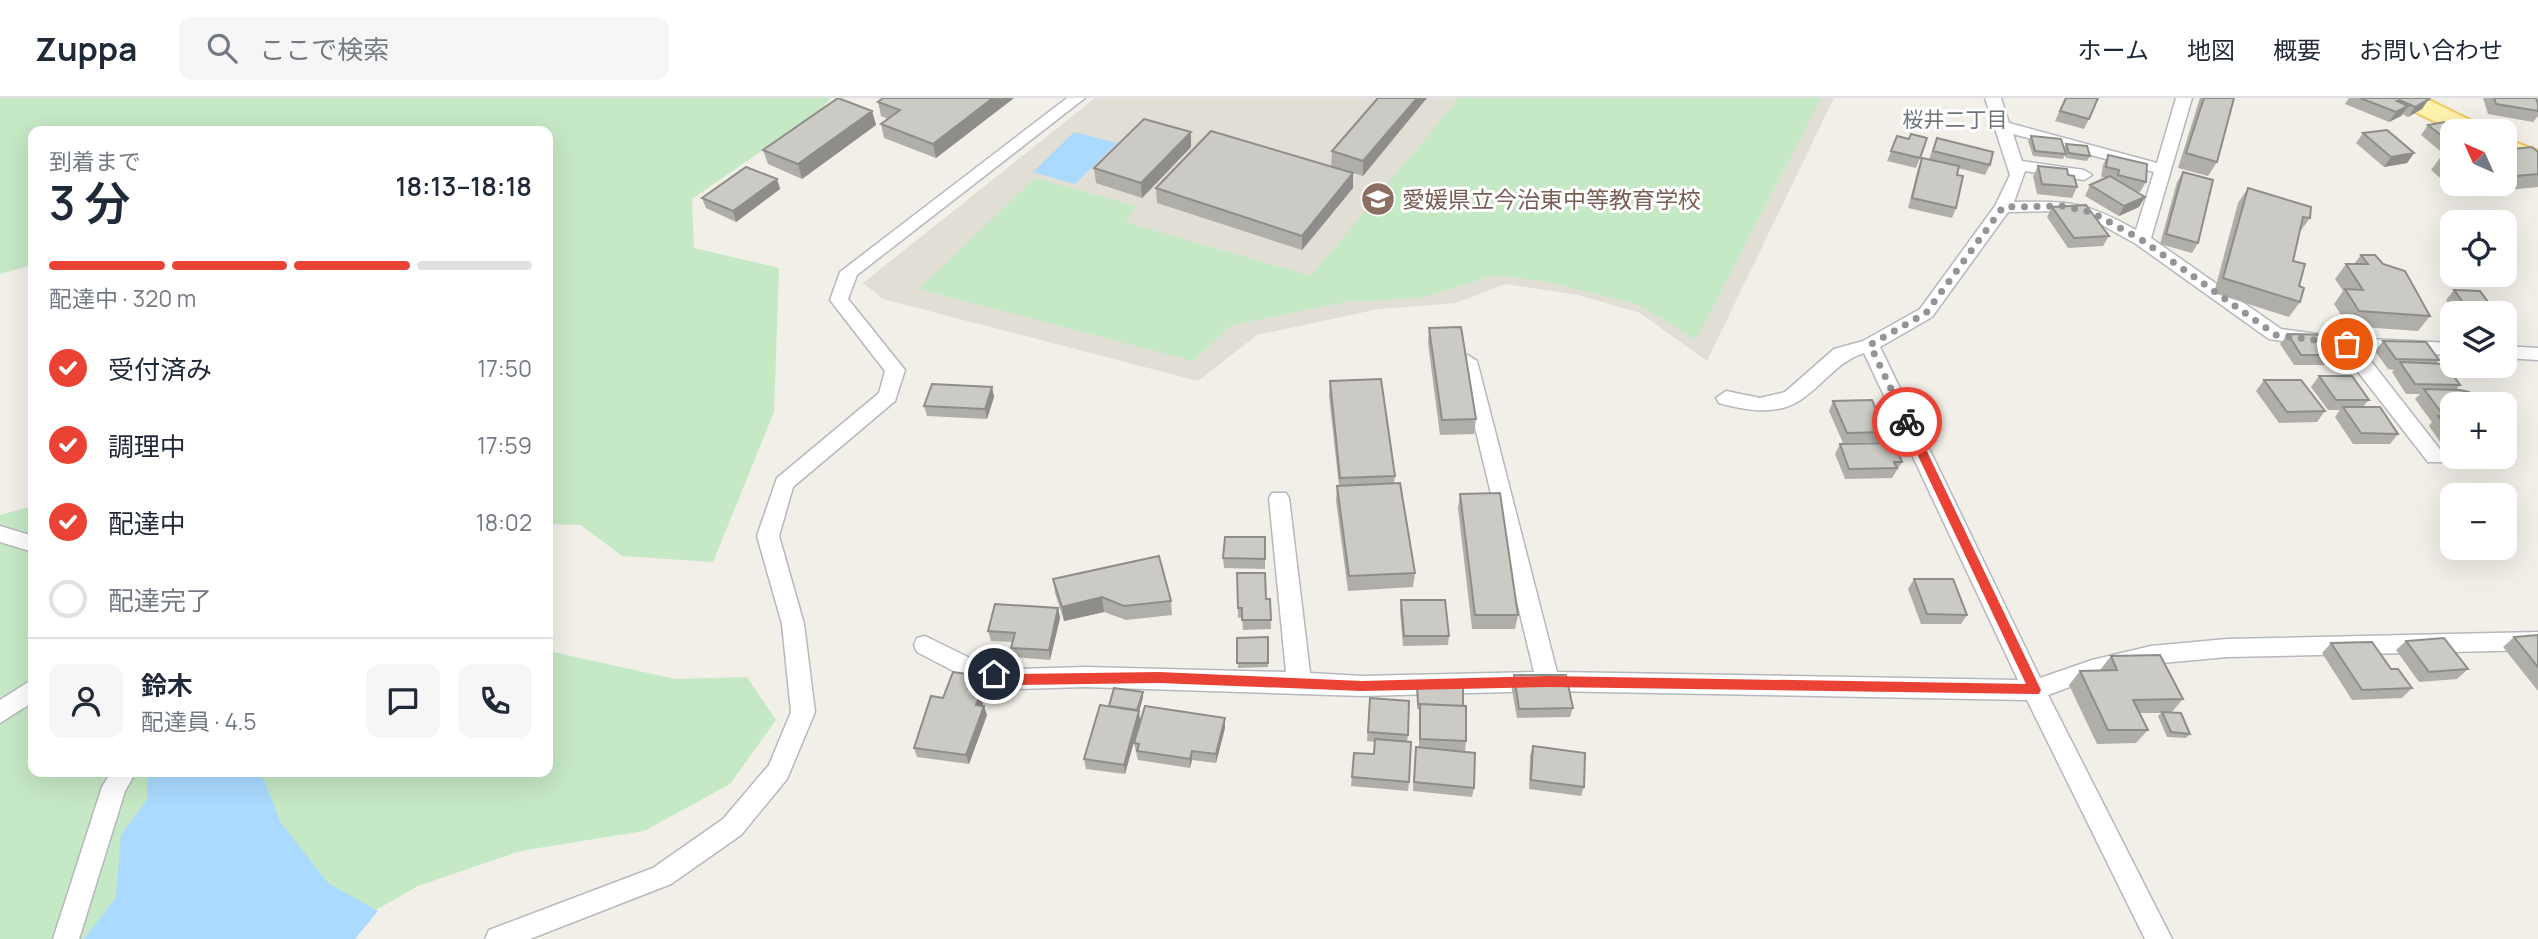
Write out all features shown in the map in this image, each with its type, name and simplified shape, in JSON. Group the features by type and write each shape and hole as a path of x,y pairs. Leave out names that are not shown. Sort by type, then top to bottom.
{"main road":[{"path":"2406,98 2449,119"},
{"path":"2517,152 2538,161"}],"street":[{"path":"498,939 662,876 732,827 778,772 803,712 793,624 768,536 783,483 888,396 895,370 839,300 849,272 1077,98"},
{"path":"1726,398 1760,405 1791,397 1841,354 1870,345 1926,313 2003,207 2018,175 1993,98"},
{"path":"2142,240 2183,98"},
{"path":"2002,126 2161,169"},
{"path":"2015,165 2084,175"},
{"path":"2003,207 2062,206 2091,212 2142,240 2276,335 2347,344 2440,348"},
{"path":"2347,344 2435,457"},
{"path":"1870,345 2034,690 2159,939"},
{"path":"2517,353 2538,354"},
{"path":"1468,361 1548,681"},
{"path":"1279,498 1299,681"},
{"path":"0,534 28,542"},
{"path":"925,645 971,669 1017,680 1086,677 1299,681 1362,686 1548,681 2034,690 2092,669 2151,655 2227,648 2538,641"},
{"path":"0,713 28,693"},
{"path":"66,939 114,787 121,777"}],"shaded area":[{"name":"愛媛県立今治東中等教育学校","path":"1095,98 1834,98 1707,361 1640,313 1578,295 1505,284 1456,303 1379,309 1257,335 1198,381 883,299 863,283"}],"green space":[{"path":"0,98 831,98 818,112 692,199 694,248 779,268 774,412 713,562 622,556 581,525 553,524 553,126 28,126 28,266 0,274"},
{"name":"愛媛県立今治東中等教育学校","path":"1459,98 1821,98 1696,340 1640,305 1549,282 1495,275 1425,297 1346,302 1232,325 1193,361 919,289 1035,178 1136,206 1125,222 1311,276"},
{"path":"28,507 28,777 553,777 553,652 675,679 747,677 776,720 730,784 644,831 520,851 418,886 325,939 0,939 0,515"}],"water":[{"path":"1074,132 1117,143 1075,184 1033,172"},
{"path":"148,777 261,777 281,823 328,883 378,911 355,939 84,939 116,897 121,835 147,800"}],"building":[{"path":"838,98 872,111 798,164 763,150"},
{"path":"883,98 993,98 933,144 881,124 900,110 878,102"},
{"path":"1378,98 1417,98 1363,161 1332,151"},
{"path":"2066,98 2098,98 2089,119 2060,111"},
{"path":"2204,98 2234,98 2217,162 2186,153"},
{"path":"2360,98 2429,99 2415,107 2397,101 2408,106 2396,112"},
{"path":"2494,98 2536,98 2538,111 2496,104"},
{"path":"1144,119 1191,132 1141,183 1094,168"},
{"path":"2440,123 2440,134 2428,125"},
{"path":"2387,130 2414,153 2391,157 2363,133"},
{"path":"1211,131 1353,173 1302,236 1156,188"},
{"path":"1911,134 1927,138 1920,158 1891,151 1897,136 1909,139"},
{"path":"2031,136 2061,139 2066,154 2035,151"},
{"path":"1937,138 1993,152 1990,165 1933,151"},
{"path":"2066,144 2087,146 2090,156 2069,153"},
{"path":"2532,147 2538,152 2538,174 2517,176 2517,149"},
{"path":"2108,155 2147,164 2146,182 2118,175 2119,170 2106,167"},
{"path":"1922,158 1959,166 1957,175 1963,176 1956,208 1912,198"},
{"path":"2038,166 2067,169 2068,175 2074,176 2077,187 2042,184"},
{"path":"746,167 777,179 733,211 702,198"},
{"path":"2183,172 2213,180 2198,243 2166,234"},
{"path":"2110,176 2145,197 2124,206 2090,185"},
{"path":"2248,188 2311,207 2310,218 2303,217 2293,261 2305,264 2299,286 2304,288 2300,302 2223,278"},
{"path":"2086,205 2109,236 2074,238 2052,207"},
{"path":"2361,255 2375,255 2383,264 2405,271 2430,316 2359,311 2345,289 2363,290 2346,264 2368,264"},
{"path":"2454,290 2480,291 2487,301 2462,301"},
{"path":"1461,327 1476,419 1442,420 1429,328"},
{"path":"2288,334 2334,335 2348,355 2301,355"},
{"path":"2383,341 2426,342 2439,360 2396,359"},
{"path":"2400,362 2440,364 2440,378 2455,378 2460,385 2415,384"},
{"path":"2319,376 2352,376 2369,400 2336,400"},
{"path":"1381,379 1395,476 1340,478 1330,381"},
{"path":"2264,380 2301,380 2325,411 2287,412"},
{"path":"932,384 992,387 985,409 924,406"},
{"path":"2424,389 2469,392 2440,392 2440,411"},
{"path":"1872,400 1886,432 1847,433 1833,401"},
{"path":"2343,407 2380,407 2398,434 2361,433"},
{"path":"1894,443 1902,462 1894,462 1897,468 1849,469 1840,444"},
{"path":"1400,483 1415,573 1349,576 1337,486"},
{"path":"1500,493 1518,615 1475,615 1460,494"},
{"path":"1225,537 1265,537 1265,559 1223,558"},
{"path":"1159,556 1171,601 1124,606 1102,597 1062,607 1053,579"},
{"path":"1237,573 1265,573 1266,599 1270,599 1271,620 1242,620 1242,608 1238,608"},
{"path":"1914,579 1953,579 1967,615 1927,614"},
{"path":"1401,600 1445,600 1449,636 1404,636"},
{"path":"995,604 1058,608 1049,650 1011,648 1015,633 988,631"},
{"path":"2538,635 2538,667 2514,637"},
{"path":"1268,637 1268,663 1237,663 1237,638"},
{"path":"2444,638 2468,669 2429,672 2406,641"},
{"path":"2372,642 2391,669 2398,669 2412,688 2362,690 2331,643"},
{"path":"2160,655 2183,699 2133,700 2148,730 2108,730 2080,671 2117,670 2111,656"},
{"path":"953,672 987,677 976,705 984,706 966,755 914,748 931,696 943,698"},
{"path":"1514,675 1566,675 1573,708 1519,709"},
{"path":"1417,686 1463,688 1463,706 1418,704"},
{"path":"1114,688 1143,692 1137,710 1109,706"},
{"path":"1370,698 1409,701 1408,735 1368,732"},
{"path":"1420,704 1466,706 1466,741 1420,739"},
{"path":"1100,705 1139,711 1124,765 1084,759"},
{"path":"1145,706 1225,718 1216,754 1192,751 1190,759 1137,751 1139,744 1134,743"},
{"path":"2162,712 2181,713 2190,734 2171,732"},
{"path":"1375,739 1411,742 1409,782 1352,777 1354,753 1374,754"},
{"path":"1533,746 1585,753 1584,787 1531,780"},
{"path":"1416,747 1475,753 1474,788 1414,782"}],"way so far":[{"path":"1907,422 1870,345 1926,313 2003,207 2062,206 2091,212 2142,240 2276,335 2347,344"}],"place":[{"name":"愛媛県立今治東中等教育学校","path":"1378,199"}],"district":[{"name":"桜井二丁目","path":"1955,119"}],"route":[{"path":"994,674 1017,680 1159,678 1299,681 1362,686 1548,681 2034,690 1907,422"}]}
